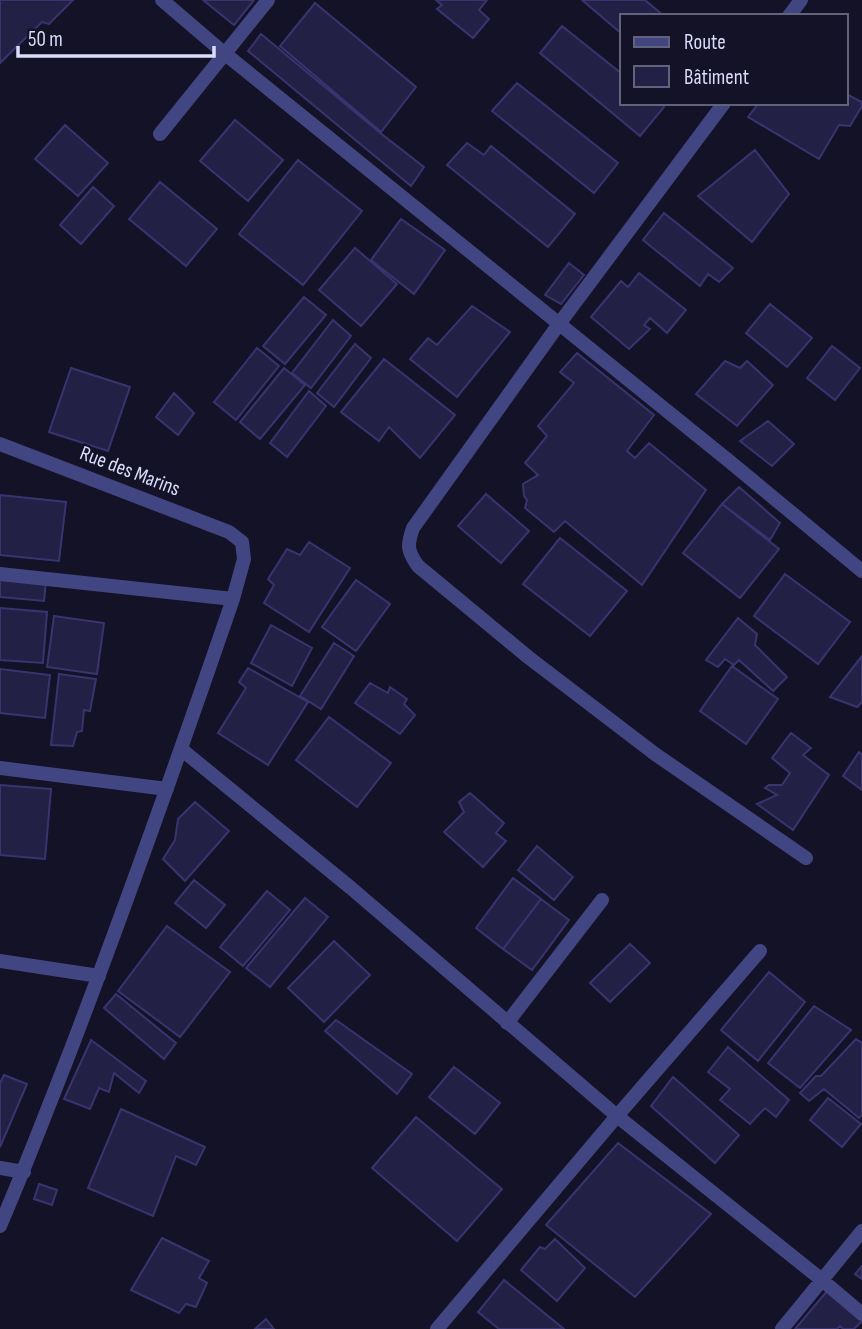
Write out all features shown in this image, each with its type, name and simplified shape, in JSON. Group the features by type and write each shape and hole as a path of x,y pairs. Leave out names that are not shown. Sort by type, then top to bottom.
{"street":[{"path":"162,0 862,571"},
{"path":"160,134 268,0"},
{"path":"723,105 559,324 413,528 408,543 410,556 418,566 528,657 656,754 806,858"},
{"name":"Rue des Marins","path":"0,444 229,532 242,542 244,559 233,599"},
{"path":"0,574 233,599 99,976 24,1172 0,1226"},
{"path":"181,749 351,888 617,1116 862,1314"},
{"path":"0,768 167,789"},
{"path":"507,1023 602,900"},
{"path":"437,1329 760,951"},
{"path":"0,961 99,976"},
{"path":"0,1168 24,1172"},
{"path":"782,1329 862,1231"}],"building":[{"path":"0,0 73,0 49,24 42,22 0,63"},
{"path":"203,0 254,0 234,25"},
{"path":"436,0 487,0 479,10 489,19 473,38 437,9 442,5"},
{"path":"582,0 645,0 662,14 620,14 620,32"},
{"path":"315,3 416,87 381,132 280,46"},
{"path":"562,26 620,72 620,105 664,107 640,136 540,53"},
{"path":"261,34 424,167 411,186 248,51"},
{"path":"517,83 618,163 594,193 492,111"},
{"path":"848,95 862,102 850,126 839,125 819,159 748,117 757,105 848,105"},
{"path":"235,120 283,160 248,201 200,161"},
{"path":"65,125 108,163 78,196 35,159"},
{"path":"467,143 484,155 491,146 575,214 548,247 447,165"},
{"path":"755,150 789,194 752,242 698,196"},
{"path":"298,160 362,211 303,285 239,234"},
{"path":"160,182 217,229 186,266 129,219"},
{"path":"93,187 114,206 81,244 60,225"},
{"path":"664,213 733,268 719,282 708,274 700,286 643,240"},
{"path":"401,219 445,250 414,294 371,260"},
{"path":"355,248 397,284 361,326 319,290"},
{"path":"569,263 584,275 561,304 545,295"},
{"path":"639,273 686,310 667,333 650,318 644,325 650,329 629,349 591,317 621,281 628,287"},
{"path":"304,297 326,315 285,364 263,346"},
{"path":"770,304 812,338 787,367 746,333"},
{"path":"472,306 510,332 457,397 410,359 428,338 437,345"},
{"path":"333,320 351,336 311,388 292,373"},
{"path":"355,344 371,358 334,407 317,393"},
{"path":"832,346 860,368 835,400 807,378"},
{"path":"257,348 279,366 236,420 214,402"},
{"path":"577,353 654,415 627,451 635,458 649,443 706,490 642,585 565,521 554,532 525,508 527,500 523,484 538,475 525,463 547,436 538,426 574,383 560,372"},
{"path":"384,359 455,415 420,458 389,427 379,441 341,412"},
{"path":"725,361 740,368 747,361 773,385 737,426 696,394"},
{"path":"71,368 130,387 108,451 49,432"},
{"path":"284,368 305,385 260,439 240,422"},
{"path":"309,391 326,406 287,457 270,443"},
{"path":"174,393 194,413 178,435 156,417"},
{"path":"768,421 794,444 772,466 740,441"},
{"path":"739,487 780,523 770,540 722,504"},
{"path":"486,494 529,531 501,563 458,526"},
{"path":"0,495 66,502 59,561 0,555"},
{"path":"722,504 779,549 740,598 683,553"},
{"path":"560,538 627,591 590,636 523,584"},
{"path":"309,542 350,568 309,632 264,603 274,585 268,579 287,549 300,555"},
{"path":"785,574 850,622 818,664 754,616"},
{"path":"0,577 46,581 44,601 0,597"},
{"path":"356,580 390,604 356,651 322,627"},
{"path":"0,608 47,612 43,663 0,660"},
{"path":"54,616 104,623 97,674 47,667"},
{"path":"738,618 757,634 755,645 787,677 773,691 739,660 734,665 725,659 718,667 706,660"},
{"path":"271,625 312,648 292,686 251,663"},
{"path":"334,643 354,656 321,709 300,696"},
{"path":"862,656 862,702 857,707 830,697"},
{"path":"732,666 778,699 746,744 700,711"},
{"path":"248,668 308,702 268,765 218,733 246,688 239,682"},
{"path":"0,669 50,675 45,718 0,713"},
{"path":"59,674 96,679 90,711 84,710 82,731 77,732 73,746 51,745"},
{"path":"370,683 388,693 390,687 407,699 404,704 415,715 400,734 355,703"},
{"path":"329,717 391,763 357,807 296,760"},
{"path":"791,733 811,748 803,755 829,775 793,830 757,804 777,795 765,788 769,785 782,785 790,773 772,758"},
{"path":"859,752 862,755 862,790 843,776"},
{"path":"0,785 51,789 45,859 0,855"},
{"path":"470,793 504,823 496,833 506,841 483,867 444,832 464,812 459,802"},
{"path":"195,802 229,831 185,881 163,859 175,840 178,819"},
{"path":"537,846 573,877 554,900 518,870"},
{"path":"513,878 541,899 503,949 476,928"},
{"path":"194,880 225,905 206,928 175,903"},
{"path":"267,891 290,910 243,966 220,947"},
{"path":"305,898 328,917 270,987 246,968"},
{"path":"541,899 569,920 532,970 503,949"},
{"path":"167,926 230,972 180,1037 118,991"},
{"path":"334,941 370,975 324,1022 288,988"},
{"path":"630,944 650,963 610,1002 590,983"},
{"path":"769,972 805,1002 758,1061 721,1030"},
{"path":"116,994 176,1043 164,1059 104,1008"},
{"path":"814,1006 851,1030 800,1088 768,1063"},
{"path":"336,1020 412,1074 397,1094 325,1031"},
{"path":"856,1039 862,1043 862,1115 859,1118 824,1089 809,1101 800,1093 816,1076 821,1076"},
{"path":"91,1040 146,1081 139,1093 114,1073 109,1092 99,1088 90,1109 64,1099"},
{"path":"728,1047 789,1100 776,1117 765,1108 750,1124 720,1100 730,1089 708,1072"},
{"path":"454,1067 500,1103 475,1134 429,1097"},
{"path":"4,1075 27,1084 0,1147 0,1083"},
{"path":"673,1077 739,1135 715,1163 651,1106"},
{"path":"828,1098 861,1124 842,1147 810,1120"},
{"path":"121,1109 205,1147 196,1165 176,1156 153,1216 88,1188"},
{"path":"416,1117 502,1189 457,1241 372,1168"},
{"path":"618,1143 711,1214 635,1297 546,1225"},
{"path":"39,1184 57,1190 52,1205 34,1199"},
{"path":"162,1238 209,1261 199,1278 207,1283 196,1307 186,1304 179,1313 131,1290"},
{"path":"555,1239 585,1268 557,1301 521,1270 540,1247 545,1249"},
{"path":"862,1266 862,1279 855,1274"},
{"path":"504,1280 564,1329 499,1329 478,1312"},
{"path":"828,1290 862,1318 862,1321 854,1329 843,1329 840,1326 837,1329 795,1329"},
{"path":"266,1319 274,1329 255,1329"}]}
